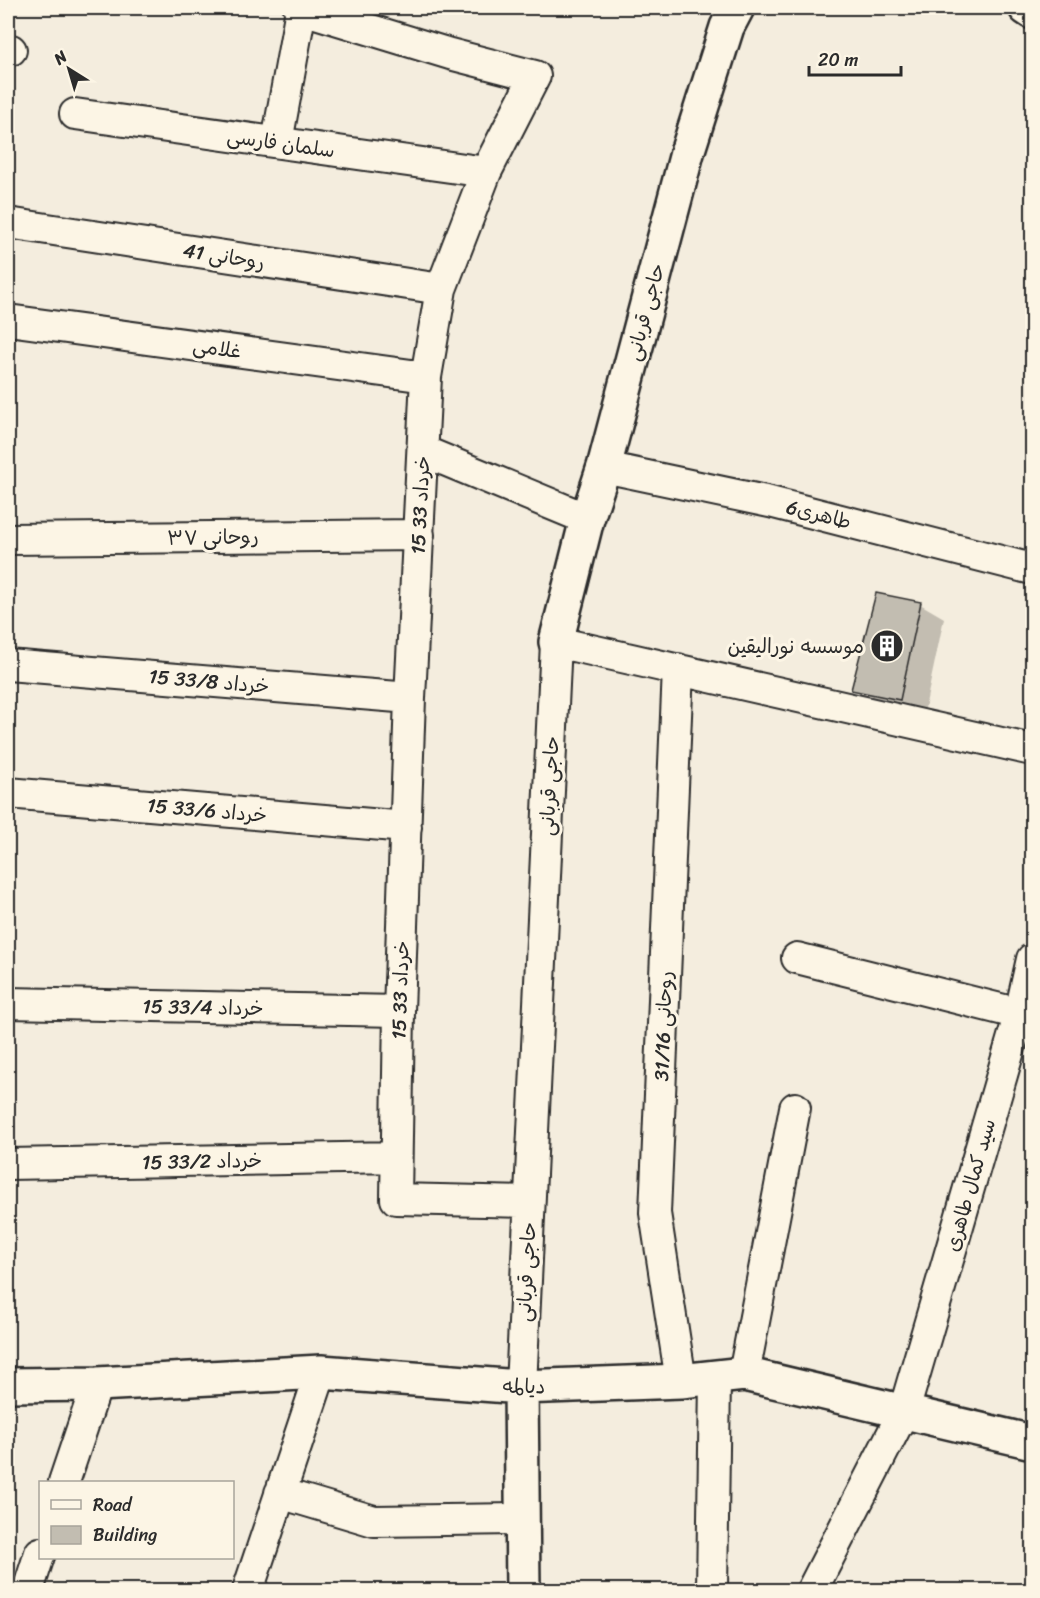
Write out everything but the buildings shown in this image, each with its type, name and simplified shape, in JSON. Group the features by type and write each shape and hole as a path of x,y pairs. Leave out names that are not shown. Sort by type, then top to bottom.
{"main road":[{"name":"حاجی قربانی","path":"556,642 587,519 604,467 687,153 727,27 737,8"},
{"path":"1026,8 1032,12"},
{"name":"دیالمه","path":"8,1385 97,1384 321,1372 521,1387 730,1377 904,1411 1032,1442"},
{"name":"حاجی قربانی","path":"521,1387 523,1590"}],"street":[{"path":"277,142 300,8"},
{"name":"15 خرداد 33","path":"300,8 450,54 535,76 486,172 441,289 426,377 410,698 396,1157 396,1199 529,1202"},
{"name":"سلمان فارسی","path":"75,114 486,172"},
{"name":"روحانی 41","path":"8,223 441,289"},
{"name":"غلامی","path":"8,320 426,377"},
{"path":"423,451 587,519"},
{"name":"طاهری6","path":"604,467 770,502 1032,569"},
{"name":"روحانی ۳۷","path":"8,539 419,535"},
{"path":"556,642 1032,750"},
{"name":"حاجی قربانی","path":"521,1387 556,642"},
{"name":"15 خرداد 33/8","path":"8,665 410,698"},
{"name":"روحانی 31/16","path":"678,669 655,1213 681,1381"},
{"name":"15 خرداد 33/6","path":"8,792 406,827"},
{"path":"797,958 1026,1015"},
{"name":"سید کمال طاهری","path":"812,1590 904,1411 1026,1015 1032,959"},
{"name":"15 خرداد 33/4","path":"8,1003 399,1011"},
{"path":"712,1590 730,1377 795,1108"},
{"name":"15 خرداد 33/2","path":"8,1164 396,1157"},
{"path":"248,1590 321,1372"},
{"path":"64,1481 97,1384"},
{"path":"280,1493 374,1521 522,1519"},
{"path":"28,1590 39,1556"}],"place":[{"name":"موسسه نورالیقین","path":"887,646"}]}
